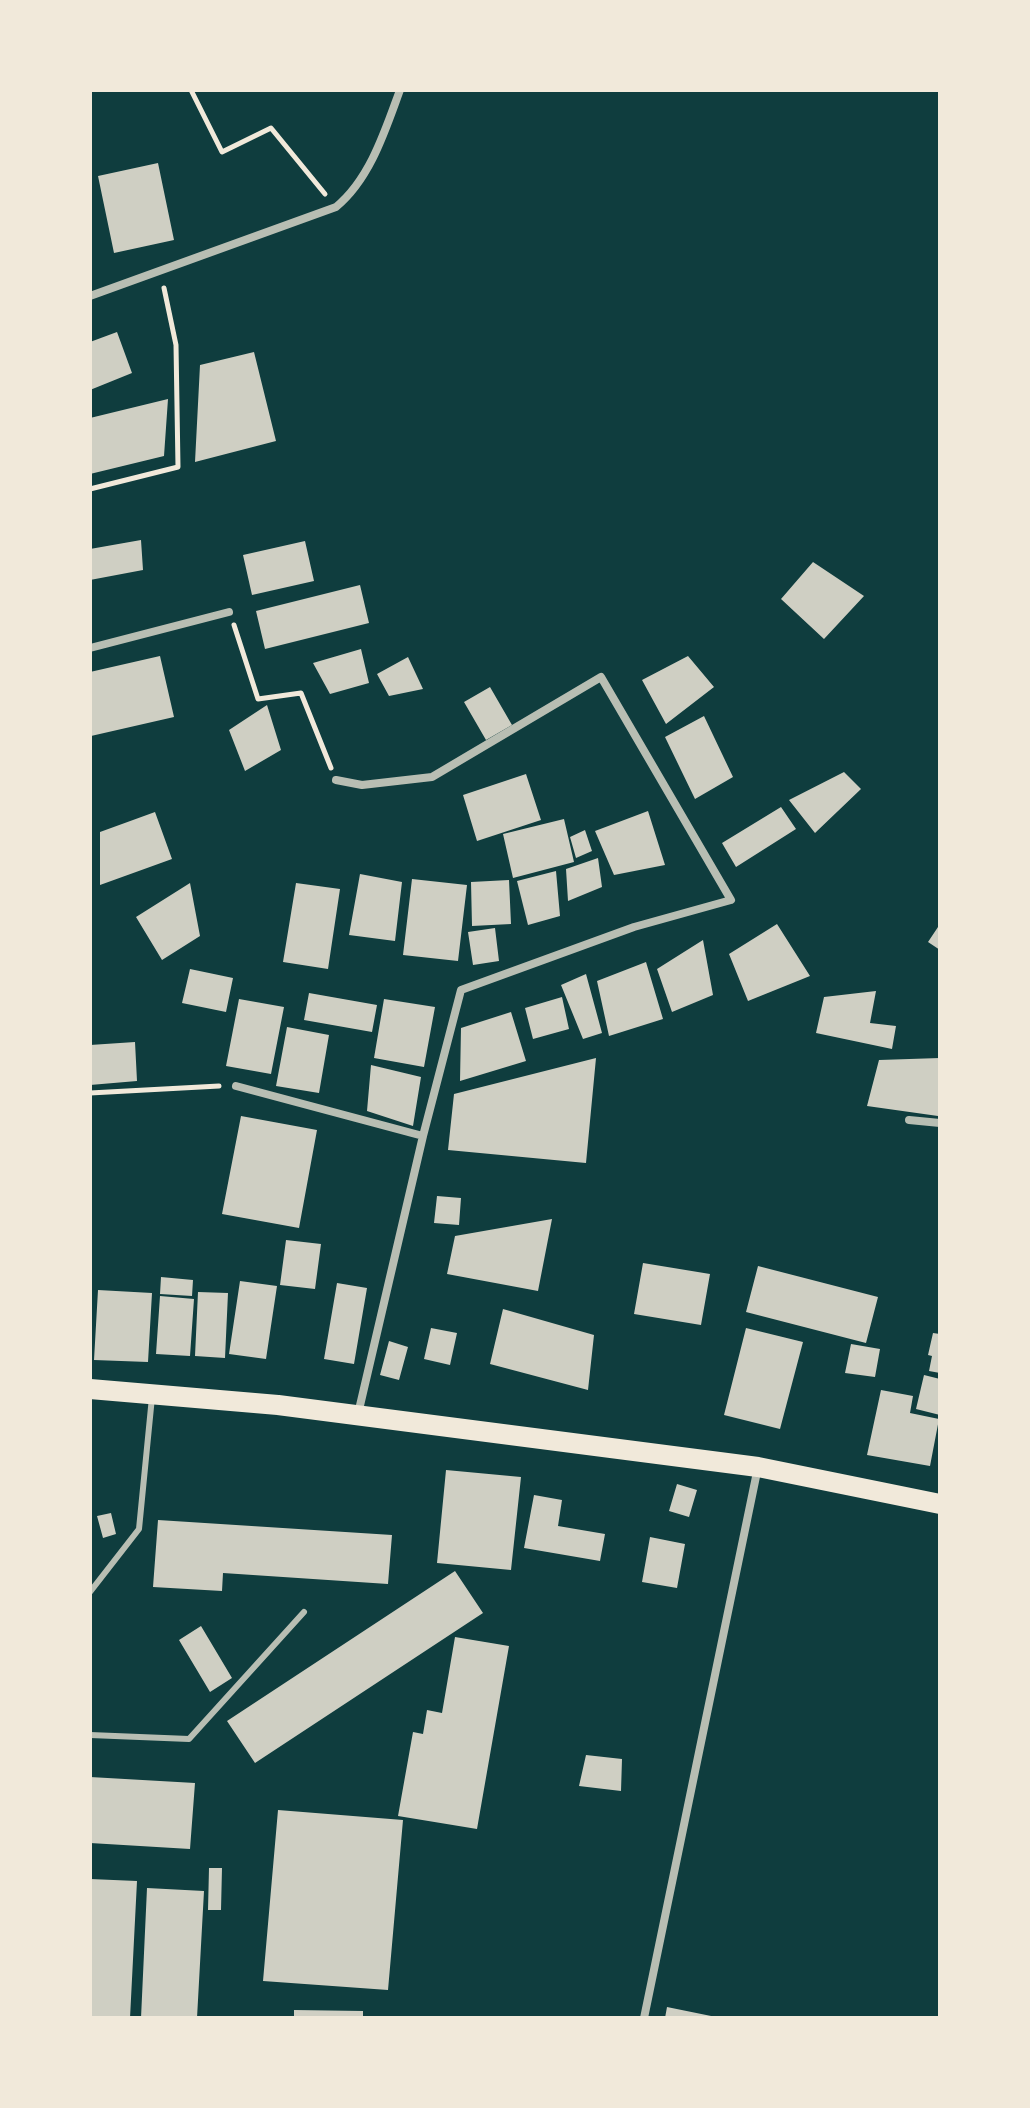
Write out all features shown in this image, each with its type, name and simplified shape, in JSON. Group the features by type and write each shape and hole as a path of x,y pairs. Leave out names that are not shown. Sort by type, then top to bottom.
{"main road":[{"path":"90,1389 357,1415 758,1467 940,1504"}],"street":[{"path":"90,296 336,207 354,193 385,132 400,90"},
{"path":"90,648 229,612"},
{"path":"336,780 362,785 432,777 601,677 731,900 634,927 461,990 357,1415"},
{"path":"236,1086 423,1136"},
{"path":"909,1120 940,1123"},
{"path":"644,2018 758,1467"}],"lane":[{"path":"90,1592 139,1529 153,1394"},
{"path":"90,1735 189,1739 304,1612"}],"path":[{"path":"191,90 222,152 271,128 336,207"},
{"path":"90,489 178,467 176,345 161,271"},
{"path":"229,612 258,699 301,693 336,780"},
{"path":"90,1093 236,1086"}],"building":[{"path":"158,163 174,240 114,253 98,176"},
{"path":"117,332 132,373 90,390 90,342"},
{"path":"254,352 276,441 195,462 200,365"},
{"path":"168,399 164,456 90,474 90,418"},
{"path":"141,540 143,570 90,580 90,549"},
{"path":"305,541 314,581 252,595 243,555"},
{"path":"813,562 864,596 824,639 781,599"},
{"path":"360,585 369,623 265,649 256,611"},
{"path":"361,649 369,683 330,694 313,663"},
{"path":"160,656 174,717 91,736 90,672"},
{"path":"688,656 714,687 666,724 642,680"},
{"path":"408,657 423,689 389,696 377,674"},
{"path":"490,687 512,725 486,740 464,702"},
{"path":"267,705 281,750 245,771 229,730"},
{"path":"704,716 733,777 695,799 665,737"},
{"path":"844,772 861,789 815,833 789,800"},
{"path":"526,774 541,820 477,841 463,795"},
{"path":"781,807 796,829 736,867 722,843"},
{"path":"648,811 665,865 614,875 595,831"},
{"path":"155,812 172,859 100,885 100,832"},
{"path":"564,819 574,862 513,878 503,834"},
{"path":"585,830 592,851 576,858 570,837"},
{"path":"598,858 602,887 568,901 566,869"},
{"path":"556,871 560,916 528,925 517,881"},
{"path":"360,874 402,882 395,941 349,935"},
{"path":"412,879 467,885 458,961 403,955"},
{"path":"509,880 511,924 472,926 471,882"},
{"path":"190,883 200,936 162,960 136,917"},
{"path":"296,883 340,889 328,969 283,962"},
{"path":"777,924 810,976 748,1001 729,954"},
{"path":"940,924 940,950 928,942"},
{"path":"495,928 499,961 473,965 468,932"},
{"path":"703,940 713,995 672,1012 657,969"},
{"path":"646,962 663,1019 609,1036 597,981"},
{"path":"190,969 233,978 226,1012 182,1003"},
{"path":"586,974 602,1033 583,1039 561,985"},
{"path":"876,991 870,1023 896,1026 892,1049 816,1033 824,997"},
{"path":"309,993 377,1005 372,1032 304,1020"},
{"path":"562,997 569,1029 533,1039 525,1008"},
{"path":"239,999 284,1007 271,1074 226,1066"},
{"path":"384,999 435,1007 424,1067 374,1058"},
{"path":"511,1012 526,1061 460,1081 461,1028"},
{"path":"287,1027 329,1035 319,1093 276,1086"},
{"path":"135,1042 137,1081 90,1085 90,1045"},
{"path":"596,1058 586,1163 448,1150 454,1094"},
{"path":"940,1058 938,1116 867,1106 879,1060"},
{"path":"371,1065 421,1077 413,1126 367,1111"},
{"path":"241,1116 317,1130 299,1228 222,1214"},
{"path":"437,1196 461,1198 459,1225 434,1223"},
{"path":"552,1219 538,1291 447,1274 455,1236"},
{"path":"286,1240 321,1244 315,1289 280,1285"},
{"path":"643,1263 710,1274 701,1325 634,1314"},
{"path":"758,1266 878,1297 866,1343 746,1312"},
{"path":"161,1277 193,1280 192,1296 160,1294"},
{"path":"240,1281 277,1286 266,1359 229,1354"},
{"path":"337,1283 367,1288 354,1364 324,1359"},
{"path":"98,1290 152,1293 148,1362 94,1360"},
{"path":"198,1292 228,1293 225,1358 195,1356"},
{"path":"160,1296 194,1299 190,1356 156,1354"},
{"path":"503,1309 594,1335 588,1390 490,1364"},
{"path":"431,1328 457,1333 450,1365 424,1359"},
{"path":"746,1328 803,1342 780,1429 724,1415"},
{"path":"933,1333 940,1334 940,1373 929,1371 932,1356 928,1355"},
{"path":"389,1341 408,1347 399,1380 380,1375"},
{"path":"851,1344 880,1349 875,1377 845,1373"},
{"path":"924,1375 940,1379 940,1415 916,1409"},
{"path":"881,1390 913,1396 910,1413 939,1419 930,1466 867,1455"},
{"path":"446,1470 521,1477 511,1570 437,1563"},
{"path":"677,1484 697,1490 689,1517 669,1511"},
{"path":"534,1495 562,1500 558,1526 605,1534 600,1561 524,1548"},
{"path":"111,1513 116,1534 103,1538 97,1516"},
{"path":"158,1520 392,1535 388,1584 223,1573 222,1591 153,1587"},
{"path":"650,1537 685,1544 677,1588 642,1582"},
{"path":"455,1571 483,1613 255,1763 227,1721"},
{"path":"201,1626 232,1678 210,1692 179,1640"},
{"path":"455,1637 509,1646 477,1829 398,1816 413,1732 423,1734 427,1710 442,1713"},
{"path":"586,1755 622,1759 621,1791 579,1786"},
{"path":"90,1777 195,1783 190,1849 90,1843"},
{"path":"278,1810 403,1820 388,1990 263,1981"},
{"path":"209,1868 222,1868 221,1910 208,1910"},
{"path":"90,1879 137,1881 130,2018 90,2018"},
{"path":"147,1888 204,1891 197,2018 141,2018"},
{"path":"667,2007 716,2017 716,2018 665,2018"},
{"path":"294,2010 363,2011 363,2018 294,2018"}]}
